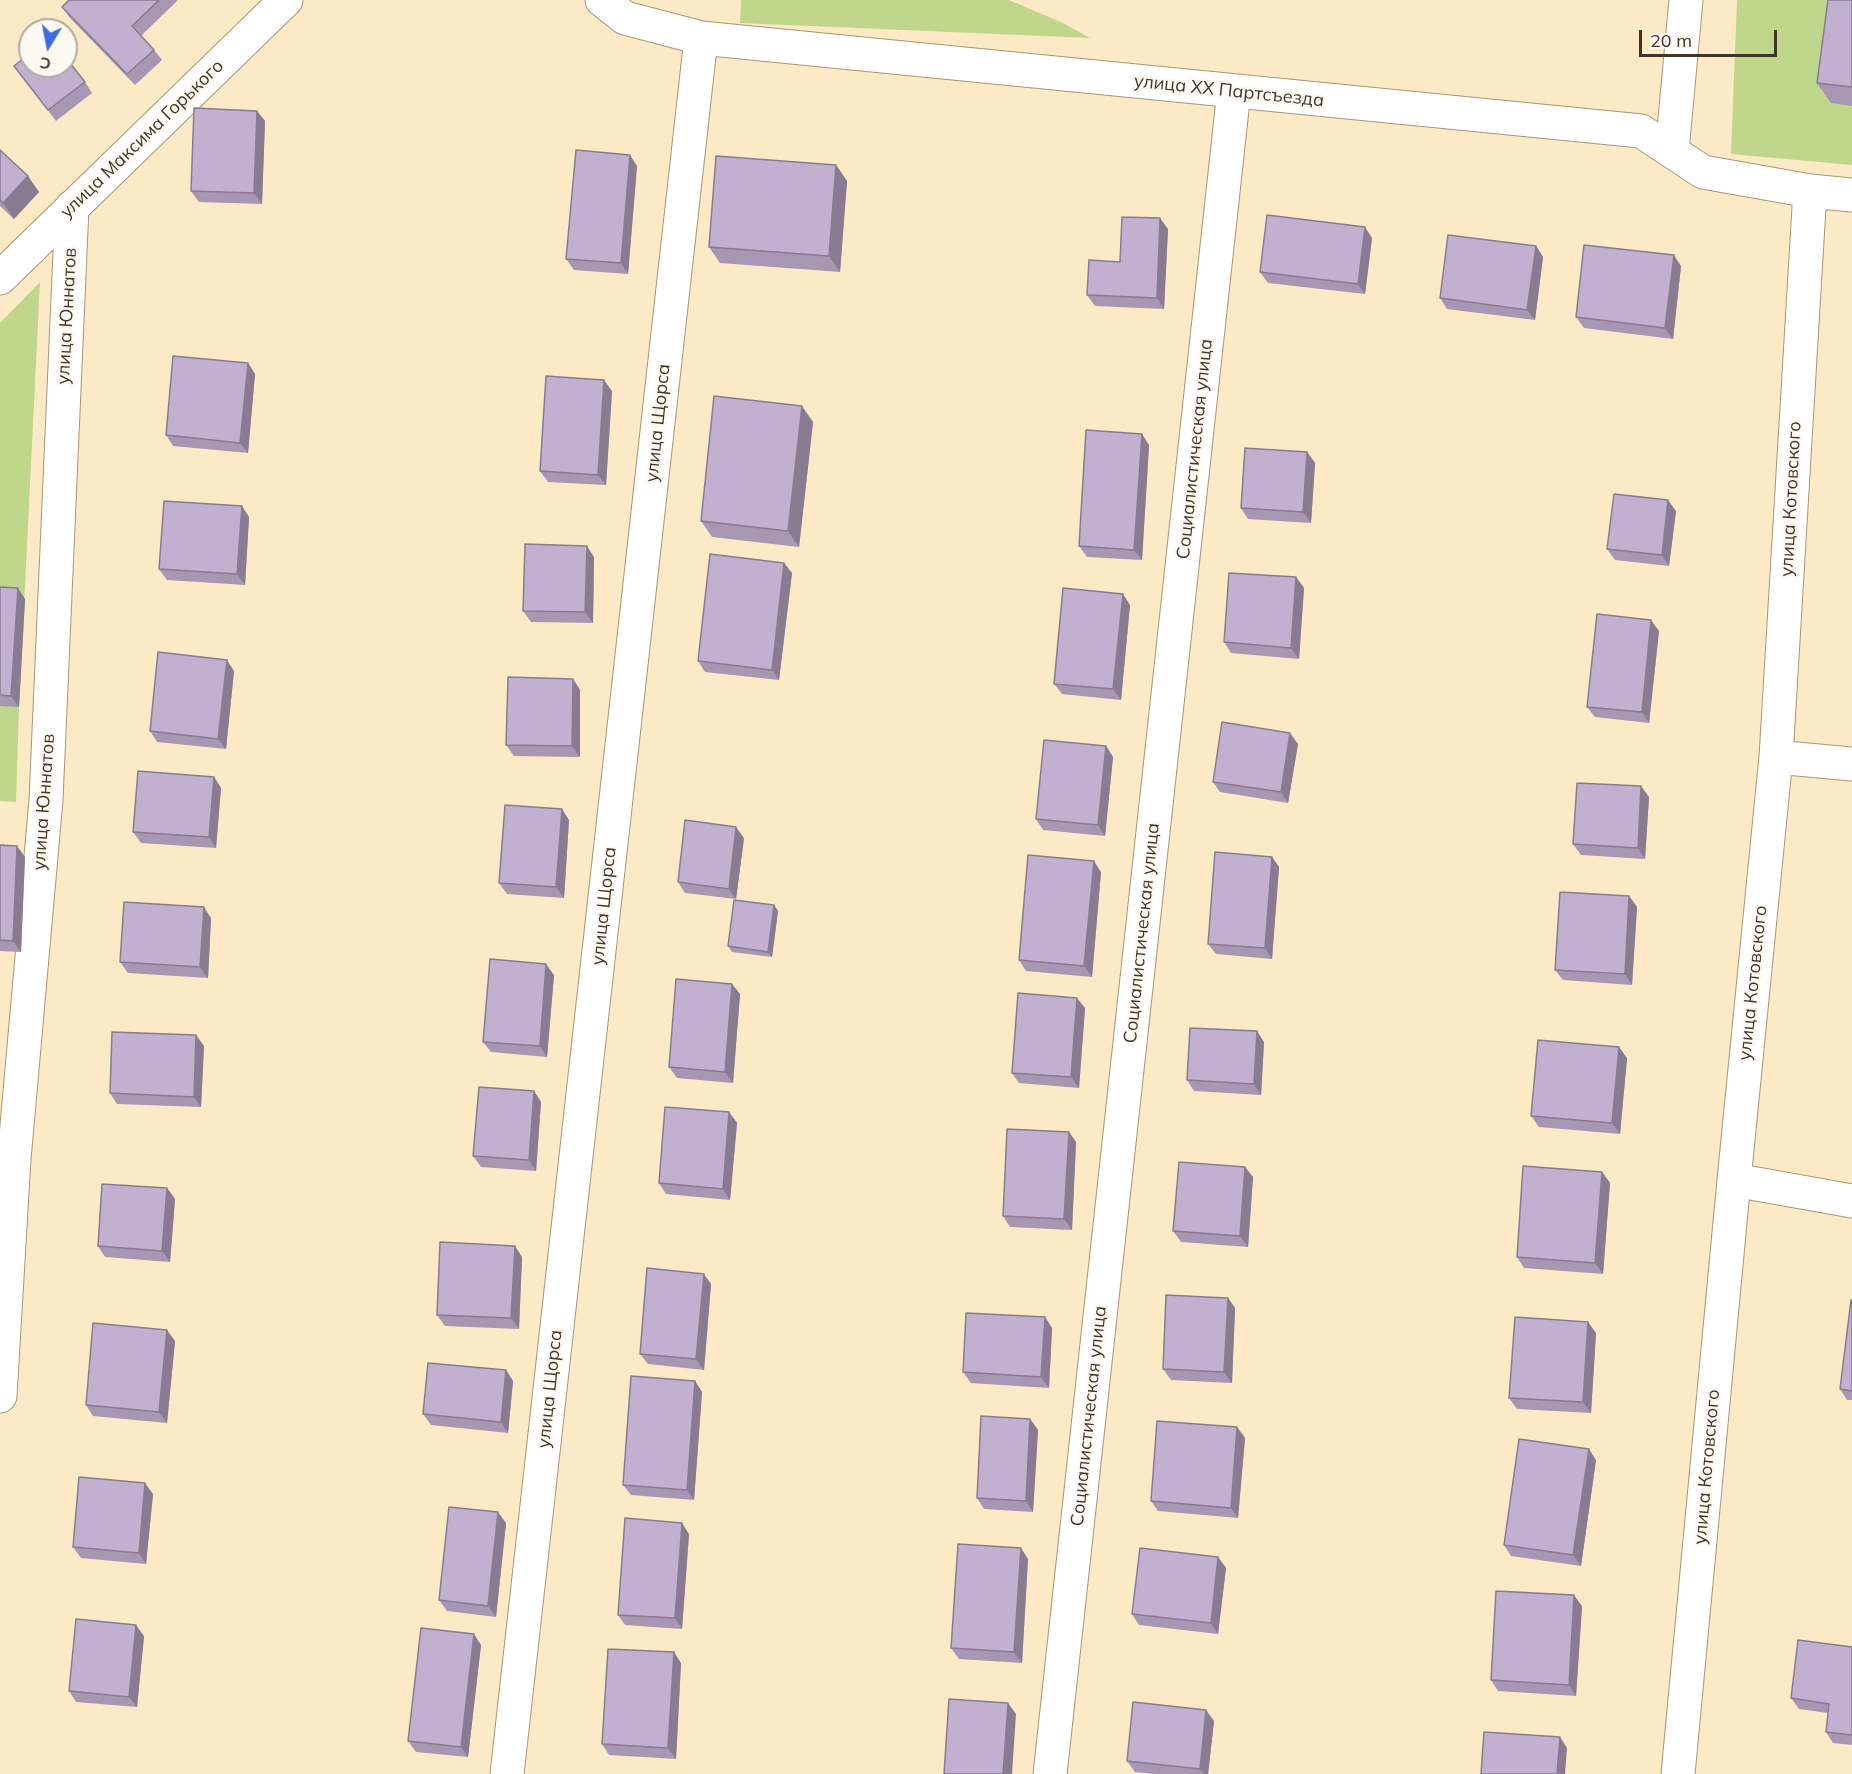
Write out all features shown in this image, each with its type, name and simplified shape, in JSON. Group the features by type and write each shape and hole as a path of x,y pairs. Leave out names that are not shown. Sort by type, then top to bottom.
{"street":[{"name":"улица Максима Горького","path":"0,278 286,0"},
{"name":"улица XX Партсъезда","path":"602,0 626,18 701,38 1641,131 1703,172 1810,191 1852,195"},
{"path":"1672,151 1686,0"},
{"name":"улица Щорса","path":"507,1774 701,38"},
{"name":"Социалистическая улица","path":"1050,1774 1234,91"},
{"name":"улица Котовского","path":"1678,1774 1776,757 1810,191"},
{"name":"улица Юннатов","path":"0,1396 14,1159 46,800 72,207"},
{"path":"1776,757 1852,764"},
{"path":"1734,1180 1852,1201"}],"green space":[{"path":"741,0 1009,0 1063,23 1090,38 740,23"},
{"path":"1737,0 1852,0 1852,165 1731,154"},
{"path":"40,282 16,802 0,801 0,323"}],"building":[{"path":"69,0 159,0 132,26 154,50 127,74 78,23 78,18 73,18 62,7"},
{"path":"1828,0 1852,0 1852,87 1817,83"},
{"path":"78,73 85,82 48,110 23,78 78,78"},
{"path":"194,108 257,111 254,193 191,191"},
{"path":"0,150 28,176 3,203 0,200"},
{"path":"576,150 630,155 621,263 566,259"},
{"path":"716,156 836,165 829,256 709,247"},
{"path":"1267,215 1365,227 1358,284 1260,272"},
{"path":"1122,217 1160,218 1157,298 1087,295 1089,260 1120,262"},
{"path":"1448,235 1536,246 1527,310 1440,298"},
{"path":"1584,245 1674,255 1665,328 1576,317"},
{"path":"173,356 248,363 240,443 166,435"},
{"path":"546,376 604,380 598,475 540,471"},
{"path":"714,396 802,406 788,531 701,521"},
{"path":"1086,430 1142,434 1134,550 1079,546"},
{"path":"1245,448 1307,452 1303,512 1241,508"},
{"path":"1614,494 1668,500 1662,555 1607,549"},
{"path":"164,501 242,506 237,574 159,569"},
{"path":"525,544 587,546 585,612 523,611"},
{"path":"710,554 784,563 772,670 698,661"},
{"path":"1229,573 1296,577 1291,648 1224,642"},
{"path":"0,587 18,588 11,696 0,695"},
{"path":"1063,588 1123,594 1113,689 1054,684"},
{"path":"1597,614 1651,620 1642,712 1587,707"},
{"path":"158,652 227,660 218,739 150,731"},
{"path":"508,677 573,679 572,746 506,745"},
{"path":"1222,722 1290,733 1281,792 1213,782"},
{"path":"1044,740 1106,746 1098,825 1036,819"},
{"path":"138,771 214,777 209,837 133,832"},
{"path":"1577,783 1641,786 1638,848 1573,844"},
{"path":"505,805 562,809 556,887 499,883"},
{"path":"685,820 736,827 729,889 678,882"},
{"path":"0,845 17,846 13,941 0,940"},
{"path":"1215,852 1272,857 1265,948 1208,944"},
{"path":"1028,855 1094,861 1084,966 1019,960"},
{"path":"1560,892 1629,896 1625,974 1555,970"},
{"path":"734,900 774,905 768,952 728,946"},
{"path":"124,902 204,907 200,967 120,962"},
{"path":"490,959 546,964 540,1046 483,1042"},
{"path":"676,979 732,984 725,1072 669,1067"},
{"path":"1018,993 1077,998 1071,1077 1012,1073"},
{"path":"1190,1028 1257,1031 1254,1084 1187,1080"},
{"path":"112,1032 196,1035 194,1097 110,1093"},
{"path":"1538,1040 1619,1047 1612,1123 1531,1116"},
{"path":"479,1087 534,1091 529,1160 473,1156"},
{"path":"665,1107 729,1112 723,1189 659,1183"},
{"path":"1007,1129 1069,1132 1064,1219 1003,1216"},
{"path":"1179,1162 1245,1167 1240,1236 1173,1231"},
{"path":"1523,1166 1602,1172 1595,1263 1517,1257"},
{"path":"102,1184 167,1188 162,1251 98,1246"},
{"path":"440,1242 515,1246 511,1318 437,1315"},
{"path":"647,1268 704,1274 696,1359 640,1354"},
{"path":"1166,1295 1228,1298 1224,1372 1163,1369"},
{"path":"1852,1300 1852,1391 1840,1389"},
{"path":"966,1313 1045,1317 1041,1377 963,1372"},
{"path":"1515,1317 1588,1322 1583,1402 1509,1398"},
{"path":"93,1323 167,1330 159,1412 86,1405"},
{"path":"428,1363 506,1370 501,1422 423,1414"},
{"path":"631,1376 695,1381 687,1490 623,1485"},
{"path":"981,1416 1030,1419 1026,1501 977,1498"},
{"path":"1157,1421 1237,1427 1231,1508 1151,1501"},
{"path":"1519,1439 1589,1449 1573,1555 1504,1545"},
{"path":"79,1477 145,1483 139,1553 73,1547"},
{"path":"449,1507 498,1512 488,1606 439,1600"},
{"path":"625,1518 682,1523 675,1618 618,1615"},
{"path":"958,1544 1021,1548 1014,1652 951,1648"},
{"path":"1140,1548 1218,1557 1211,1623 1132,1614"},
{"path":"1496,1591 1574,1595 1569,1685 1491,1680"},
{"path":"76,1619 136,1625 129,1697 69,1691"},
{"path":"421,1628 474,1634 461,1747 408,1741"},
{"path":"1798,1640 1852,1647 1852,1735 1826,1732 1829,1704 1791,1698"},
{"path":"608,1649 674,1652 668,1748 602,1744"},
{"path":"949,1699 1008,1703 1003,1774 944,1774"},
{"path":"1133,1702 1206,1710 1200,1769 1127,1761"},
{"path":"1484,1732 1560,1737 1557,1774 1481,1774"}]}
